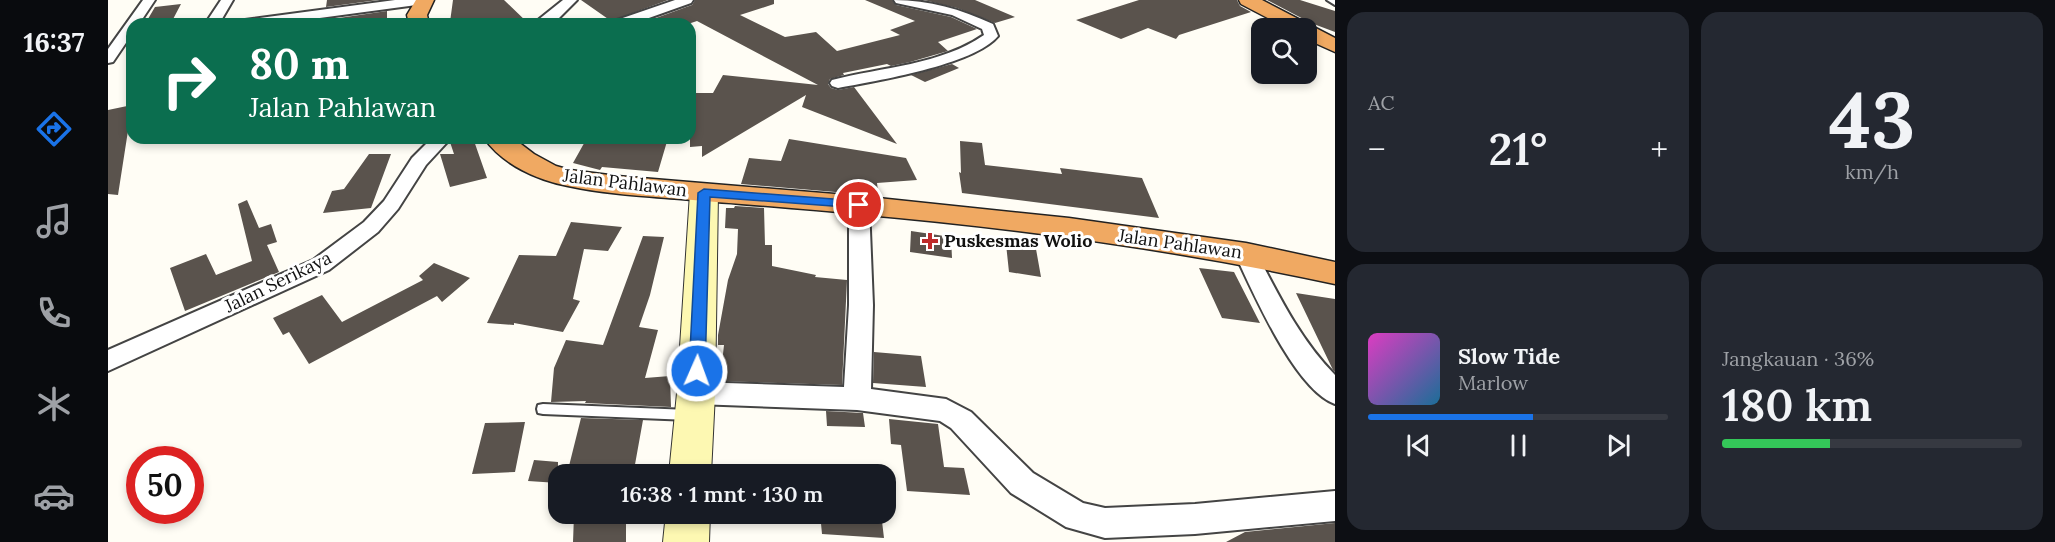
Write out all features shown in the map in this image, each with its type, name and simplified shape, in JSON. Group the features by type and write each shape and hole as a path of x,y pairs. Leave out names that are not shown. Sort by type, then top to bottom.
{"highway":[{"path":"418,18 424,0"},
{"path":"1248,0 1282,18"},
{"path":"1317,37 1335,46"},
{"name":"Jalan Pahlawan","path":"503,144 511,152 546,172 617,185 859,205 1070,228 1246,254 1335,273"}],"main road":[{"path":"691,464 704,193"},
{"path":"686,542 687,524"}],"street":[{"path":"136,18 149,0"},
{"path":"216,18 227,0"},
{"path":"290,18 424,0"},
{"path":"551,18 571,0"},
{"path":"838,83 881,75 957,54 985,42 991,36 988,27 956,12 900,0"},
{"path":"635,18 675,2"},
{"path":"108,59 126,33"},
{"name":"Jalan Serikaya","path":"108,361 321,265 371,227 392,205 419,162 436,144"},
{"path":"857,399 861,305 859,205"},
{"path":"1246,254 1282,327 1304,360 1335,393"},
{"path":"695,404 857,399 946,410 961,420 1022,483 1077,516 1105,524 1195,519 1335,506"}],"lane":[{"path":"543,409 695,404"}],"building":[{"path":"327,0 378,0 326,7"},
{"path":"453,0 504,0 523,18 469,18 451,18"},
{"path":"581,0 668,0 619,18 607,18"},
{"path":"695,0 774,0 774,4 740,15 785,37 816,32 837,51 900,35 890,30 915,21 865,0 892,0 896,5 951,17 977,29 938,42 948,51 891,66 887,64 843,73 844,75 830,79 828,84 831,88 838,90 854,87 897,144 802,107 806,95 702,157 702,146 690,147 690,144 696,144 696,93 713,93 723,75 818,85 696,21 696,18 656,18 692,5"},
{"path":"924,0 975,0 1015,17 995,23 957,8"},
{"path":"1139,0 1237,0 1240,6 1251,12 1179,35 1176,39 1148,28 1121,39 1076,20"},
{"path":"1267,0 1300,0 1335,11 1335,32 1317,25 1317,18 1301,18"},
{"path":"181,4 174,18 149,18 155,7"},
{"path":"387,11 387,18 339,18"},
{"path":"952,64 959,68 925,82 911,75"},
{"path":"126,106 126,144 118,195 108,194 108,110"},
{"path":"789,139 906,158 917,180 877,183 878,191 847,189 847,193 741,184 749,158 781,161"},
{"path":"960,141 982,143 985,165 1062,174 1060,168 1142,178 1159,218 962,193 959,172 961,173"},
{"path":"451,144 475,144 487,178 450,187 440,154 454,154"},
{"path":"584,144 666,144 658,172 602,167 600,170 573,163"},
{"path":"369,154 391,154 371,208 323,213 332,191 344,189"},
{"path":"247,200 259,228 271,224 277,242 267,245 279,272 185,311 170,268 206,254 216,275 252,261 238,204"},
{"path":"735,206 764,208 765,245 772,245 772,266 816,275 815,277 847,280 842,385 720,381 724,345 718,345 718,335 728,280 737,254 738,229 725,228 726,208"},
{"path":"571,222 622,227 608,251 584,249 573,299 580,301 563,332 514,323 514,325 487,323 519,255 556,256"},
{"path":"911,231 951,237 952,258 910,252"},
{"path":"643,236 664,237 650,295 639,327 658,330 645,378 670,376 671,407 585,403 586,401 551,402 554,368 566,340 603,345"},
{"path":"1006,244 1036,249 1041,277 1009,272"},
{"path":"434,263 470,278 442,302 437,296 309,364 289,332 283,335 273,318 322,295 342,322 423,280 419,276"},
{"path":"1199,268 1234,272 1260,323 1222,318"},
{"path":"1296,293 1335,299 1335,372 1333,370"},
{"path":"874,352 921,356 926,387 873,383"},
{"path":"826,411 863,413 865,427 827,426"},
{"path":"581,418 643,420 635,464 570,464"},
{"path":"889,419 938,424 944,467 964,468 970,495 907,491 901,445 891,444"},
{"path":"525,422 515,472 472,474 485,423"},
{"path":"534,460 558,462 558,464 548,464 548,482 528,481"},
{"path":"1335,523 1335,542 1226,542 1245,532"},
{"path":"574,524 626,524 626,542 573,542"},
{"path":"821,524 882,524 884,538 822,534"}],"place":[{"name":"Puskesmas Wolio","path":"930,241"}],"route":[{"path":"697,371 704,193 859,205"}]}
